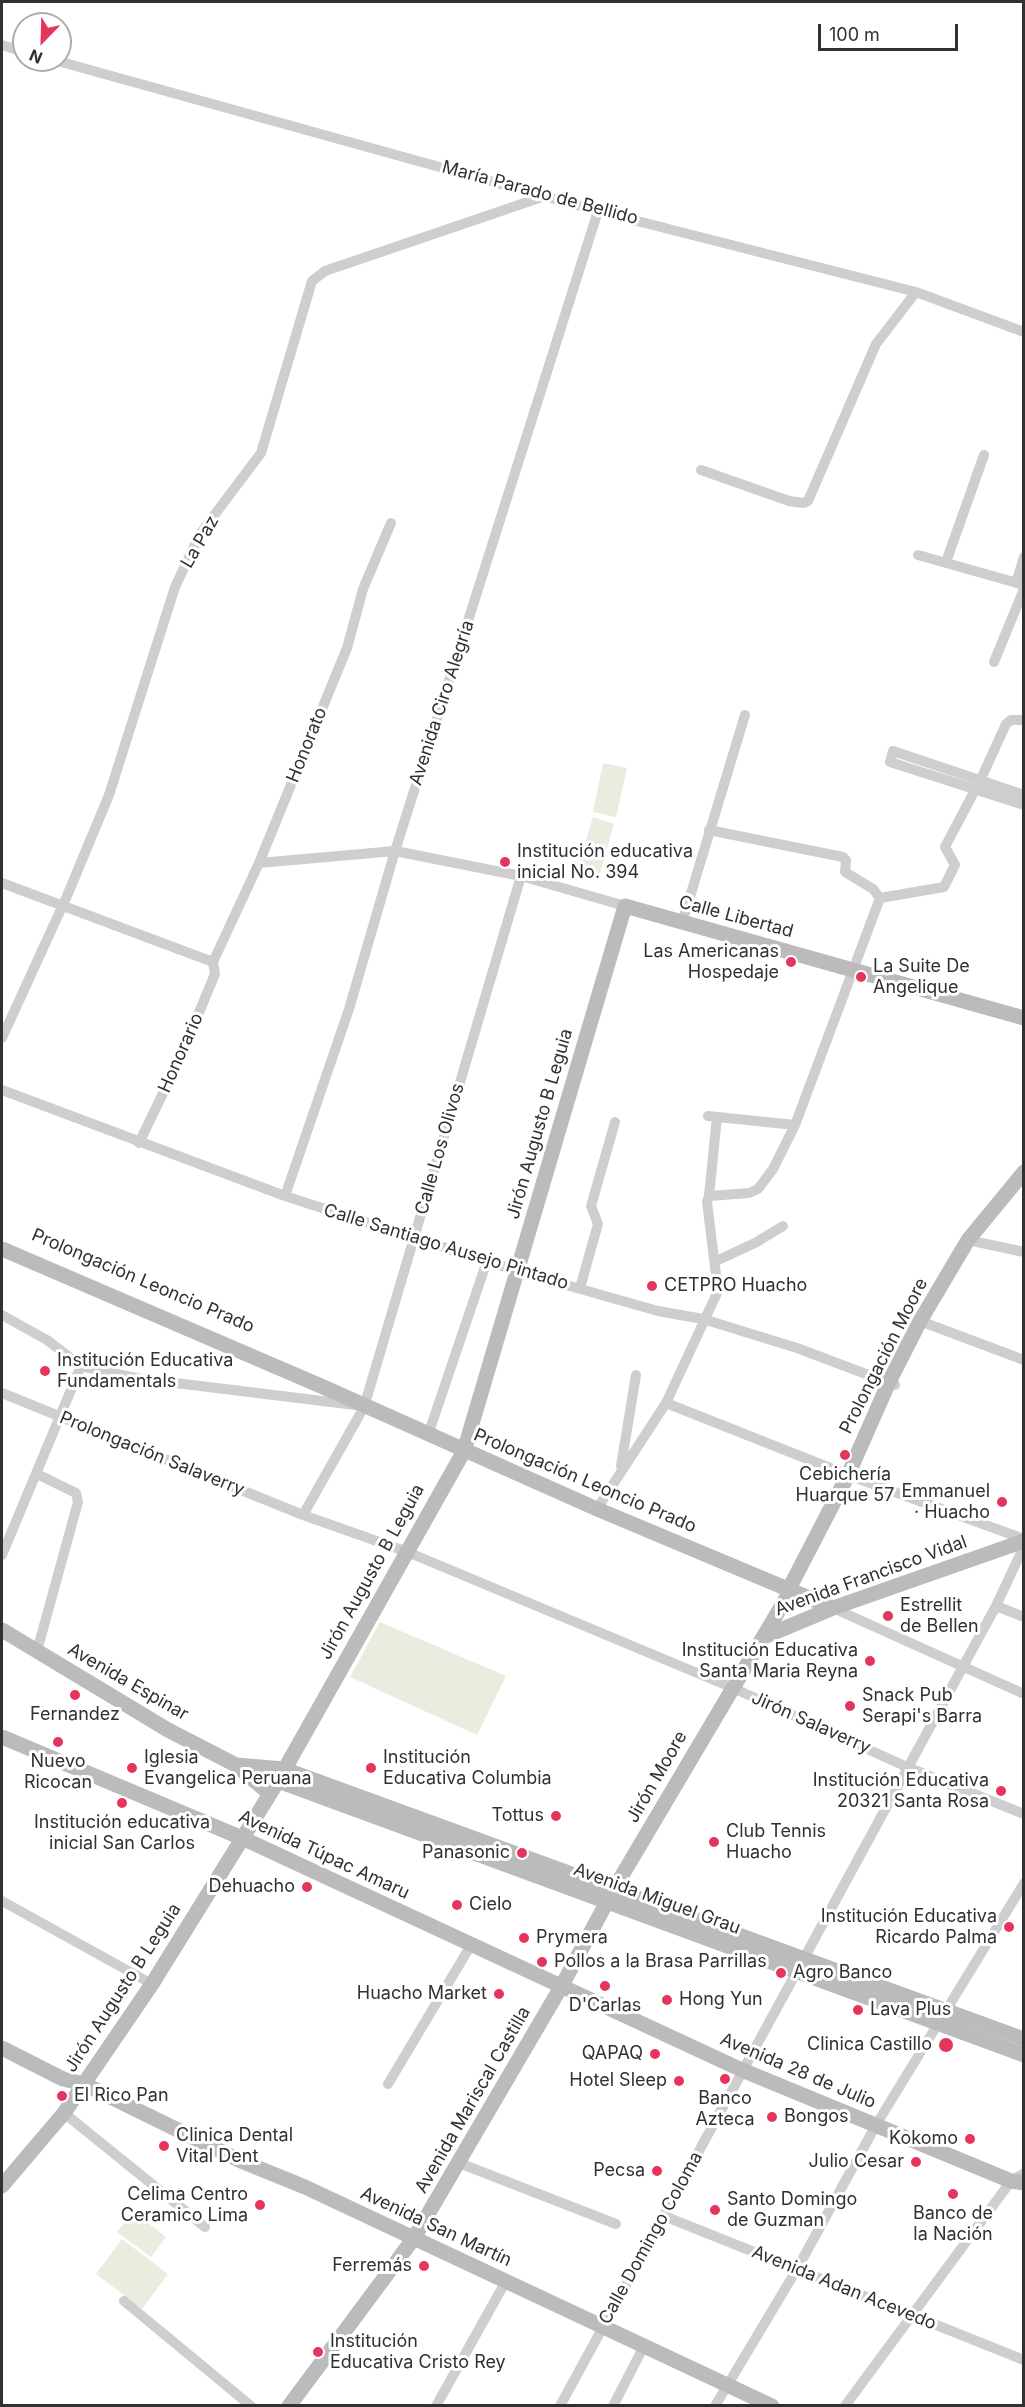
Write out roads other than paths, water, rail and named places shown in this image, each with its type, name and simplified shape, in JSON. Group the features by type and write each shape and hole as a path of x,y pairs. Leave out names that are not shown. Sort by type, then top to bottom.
{"street":[{"name":"María Parado de Bellido","path":"72,65 598,211 916,292 1023,332"},
{"name":"La Paz","path":"2,1038 109,795 175,587 200,534 261,453 312,281 325,270 545,196"},
{"name":"Avenida Ciro Alegría","path":"285,1196 349,1009 395,851 598,211"},
{"path":"701,470 789,501 803,504 808,501 876,344 916,292"},
{"path":"946,562 984,455"},
{"name":"Honorato","path":"213,962 258,862 347,648 363,589 391,523"},
{"path":"918,555 1021,586"},
{"path":"994,662 1021,586 1023,557"},
{"path":"681,923 745,715"},
{"path":"880,898 944,887 955,864 945,847 1006,724 1011,720 1023,720"},
{"path":"892,756 1023,805"},
{"path":"977,786 1023,795"},
{"path":"709,830 843,857 846,860 845,872 873,889 880,898"},
{"name":"Calle Libertad","path":"258,862 395,851 521,876 1023,1018"},
{"name":"Calle Los Olivos","path":"303,1515 364,1407 521,876"},
{"path":"2,883 213,962"},
{"path":"709,1196 749,1193 758,1189 773,1169 795,1125 880,898"},
{"name":"Jirón Augusto B Leguia","path":"2,2186 64,2113 152,1984 277,1781 405,1551 464,1451 625,906"},
{"name":"Honorario","path":"139,1143 180,1058 215,974 213,962"},
{"name":"Calle Santiago Ausejo Pintado","path":"2,1090 285,1196 517,1271 658,1311 703,1319 797,1348 892,1384"},
{"path":"597,1509 666,1403 703,1319 718,1291 707,1202 712,1116 795,1125"},
{"path":"580,1288 598,1224 591,1206 615,1122"},
{"name":"Prolongación Moore","path":"852,1475 922,1322 972,1241 1023,1172"},
{"name":"Prolongación Moore","path":"972,1241 1023,1181"},
{"path":"716,1261 750,1246 783,1226"},
{"name":"Prolongación Leoncio Prado","path":"2,1241 347,1390 364,1407"},
{"path":"972,1241 1023,1252"},
{"name":"Prolongación Leoncio Prado","path":"2,1249 597,1509 833,1608"},
{"path":"428,1435 487,1261"},
{"name":"Prolongación Leoncio Prado","path":"2,1315 47,1340 81,1366 135,1378 364,1407"},
{"path":"922,1322 1023,1360"},
{"path":"2,1555 81,1366"},
{"path":"620,1472 636,1375"},
{"name":"Prolongación Salaverry","path":"2,1393 303,1515 405,1551"},
{"path":"666,1403 1023,1540"},
{"path":"37,1474 68,1487 76,1493 78,1502 37,1652"},
{"name":"Jirón Moore","path":"561,1987 611,1896 766,1636 791,1590 792,1583 852,1475"},
{"name":"Avenida Francisco Vidal","path":"766,1636 833,1608 1023,1540"},
{"name":"Calle Domingo Coloma","path":"560,2406 996,1606 1023,1546"},
{"name":"Jirón Salaverry","path":"405,1551 733,1688 907,1767 1023,1814"},
{"path":"996,1606 1023,1617"},
{"path":"833,1608 1023,1694"},
{"name":"Avenida Espinar","path":"2,1630 168,1730 236,1765 277,1781"},
{"name":"Avenida Túpac Amaru","path":"2,1737 242,1838 561,1987"},
{"name":"Avenida Espinar","path":"236,1765 277,1781"},
{"name":"Avenida Miguel Grau","path":"277,1781 611,1896 799,1964 943,2018 1023,2055"},
{"path":"715,2406 798,2270 876,2125 943,2018 1023,1882"},
{"path":"2,1901 152,1984"},
{"path":"388,2084 471,1945"},
{"name":"Avenida 28 de Julio","path":"561,1987 742,2070 876,2125 1019,2179"},
{"name":"Avenida Mariscal Castilla","path":"289,2406 414,2238 561,1987"},
{"name":"Avenida Miguel Grau","path":"943,2018 1023,2039"},
{"name":"Avenida San Martín","path":"2,2036 70,2071 84,2084"},
{"name":"Avenida San Martín","path":"2,2048 63,2079 84,2084 241,2161 414,2238 772,2406"},
{"path":"64,2113 205,2227"},
{"path":"459,2163 616,2224"},
{"path":"845,2406 912,2315 1019,2179"},
{"name":"Avenida Adan Acevedo","path":"664,2216 1023,2360"},
{"path":"436,2406 506,2281"},
{"path":"124,2301 251,2406"},
{"path":"613,2406 644,2346"}],"place":[{"name":"Institución educativa inicial No. 394","path":"505,862"},
{"name":"Las Americanas Hospedaje","path":"791,962"},
{"name":"La Suite De Angelique","path":"861,977"},
{"name":"CETPRO Huacho","path":"652,1286"},
{"name":"Institución Educativa Fundamentals","path":"45,1371"},
{"name":"Cebichería Huarque 57","path":"845,1455"},
{"name":"Emmanuel · Huacho","path":"1002,1502"},
{"name":"Estrellit de Bellen","path":"888,1616"},
{"name":"Institución Educativa Santa Maria Reyna","path":"870,1661"},
{"name":"Fernandez","path":"75,1695"},
{"name":"Snack Pub Serapi's Barra","path":"850,1706"},
{"name":"Nuevo Ricocan","path":"58,1742"},
{"name":"Iglesia Evangelica Peruana","path":"132,1768"},
{"name":"Institución Educativa Columbia","path":"371,1768"},
{"name":"Institución Educativa 20321 Santa Rosa","path":"1001,1791"},
{"name":"Institución educativa inicial San Carlos","path":"122,1803"},
{"name":"Tottus","path":"556,1816"},
{"name":"Club Tennis Huacho","path":"714,1842"},
{"name":"Panasonic","path":"522,1853"},
{"name":"Dehuacho","path":"307,1887"},
{"name":"Cielo","path":"457,1905"},
{"name":"Institución Educativa Ricardo Palma","path":"1009,1927"},
{"name":"Prymera","path":"524,1938"},
{"name":"Pollos a la Brasa Parrillas","path":"542,1962"},
{"name":"Agro Banco","path":"781,1973"},
{"name":"D'Carlas","path":"605,1986"},
{"name":"Huacho Market","path":"499,1994"},
{"name":"Hong Yun","path":"667,2000"},
{"name":"Lava Plus","path":"858,2010"},
{"name":"Clinica Castillo","path":"946,2045"},
{"name":"QAPAQ","path":"655,2054"},
{"name":"Banco Azteca","path":"725,2079"},
{"name":"Hotel Sleep","path":"679,2081"},
{"name":"El Rico Pan","path":"62,2096"},
{"name":"Bongos","path":"772,2117"},
{"name":"Kokomo","path":"970,2139"},
{"name":"Clinica Dental Vital Dent","path":"164,2146"},
{"name":"Julio Cesar","path":"916,2162"},
{"name":"Pecsa","path":"657,2171"},
{"name":"Banco de la Nación","path":"953,2194"},
{"name":"Celima Centro Ceramico Lima","path":"260,2205"},
{"name":"Santo Domingo de Guzman","path":"715,2210"},
{"name":"Ferremás","path":"424,2266"},
{"name":"Institución Educativa Cristo Rey","path":"318,2352"}]}
